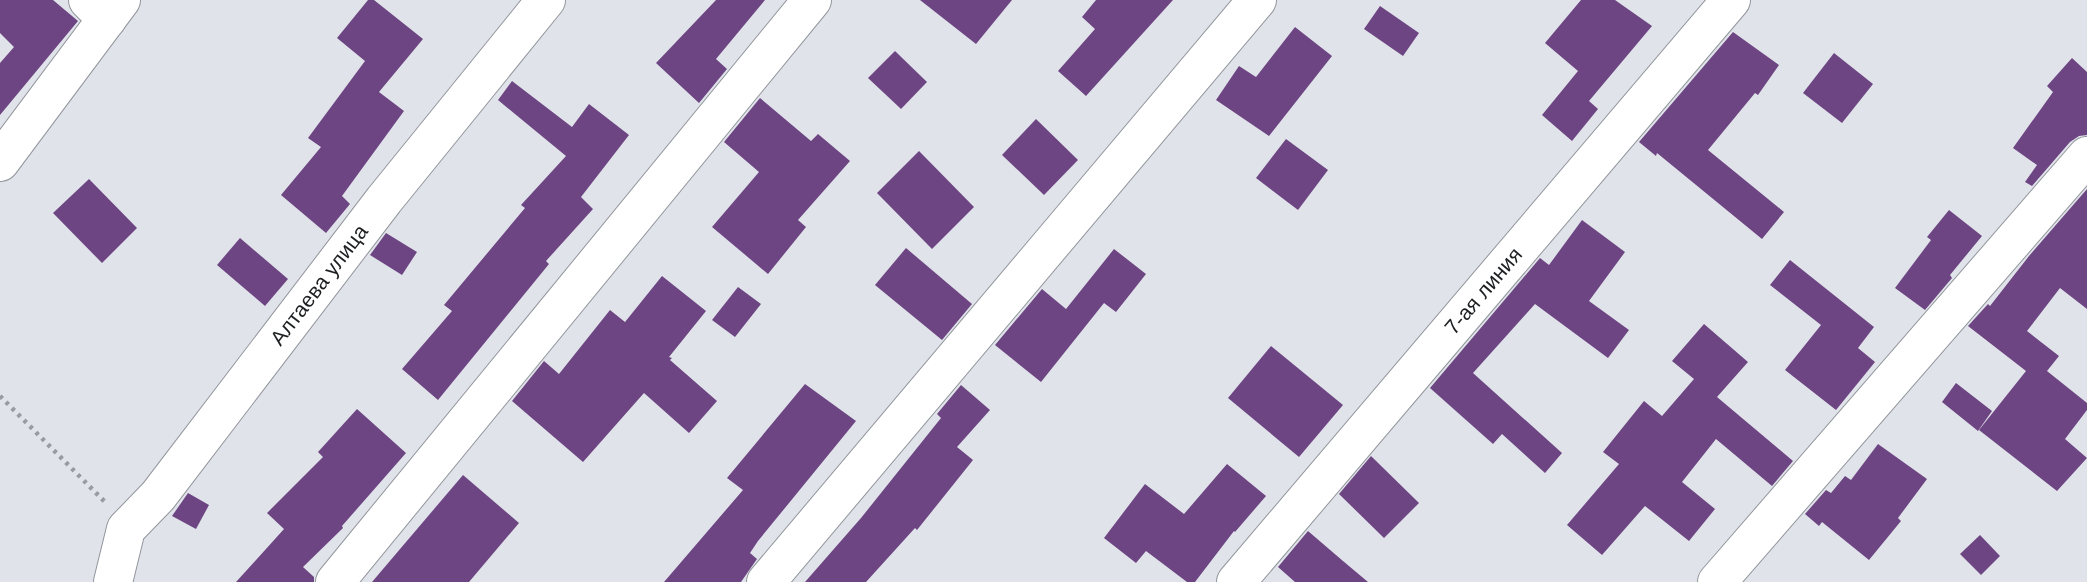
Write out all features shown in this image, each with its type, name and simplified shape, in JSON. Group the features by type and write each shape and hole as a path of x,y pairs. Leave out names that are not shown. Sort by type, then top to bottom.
{"street":[{"name":"Алтаева улица","path":"125,529 158,496 384,200 547,0"},
{"path":"335,582 812,0"},
{"path":"766,582 1257,0"},
{"name":"7-ая линия","path":"1236,582 1731,0"},
{"path":"0,162 105,6"},
{"path":"1717,582 2087,156"},
{"path":"113,582 125,529"}],"path":[{"path":"0,396 104,501 125,529"}],"building":[{"path":"0,0 53,0 78,21 0,115 0,63 14,47 0,33"},
{"path":"368,0 374,0 423,39 379,92 404,111 342,196 350,204 326,233 281,195 321,147 308,138 365,61 337,38"},
{"path":"716,0 765,0 716,59 727,69 699,103 656,63"},
{"path":"920,0 1012,0 976,44"},
{"path":"1096,0 1173,0 1086,96 1058,71 1095,29 1082,17"},
{"path":"1581,0 1615,0 1652,26 1589,101 1598,109 1572,141 1542,115 1578,71 1545,43"},
{"path":"1380,6 1419,33 1403,56 1364,29"},
{"path":"1295,27 1332,56 1269,136 1216,100 1239,66 1256,77"},
{"path":"1733,32 1779,65 1758,95 1755,93 1708,150 1784,212 1762,239 1657,153 1656,156 1639,142"},
{"path":"895,51 927,82 901,109 868,78"},
{"path":"1834,53 1873,84 1842,123 1803,93"},
{"path":"2072,58 2087,72 2087,135 2079,136 2070,142 2032,186 2025,182 2037,165 2013,148 2053,92 2047,86"},
{"path":"512,81 572,127 589,104 629,135 581,197 593,209 546,261 549,264 438,400 402,369 452,311 444,305 525,208 521,205 566,156 498,100"},
{"path":"760,98 811,141 818,134 850,161 798,220 806,227 768,274 712,227 759,172 724,142"},
{"path":"1036,119 1078,160 1044,195 1002,155"},
{"path":"1286,139 1328,170 1298,210 1256,178"},
{"path":"919,151 974,207 932,249 877,193"},
{"path":"89,179 137,228 102,263 53,213"},
{"path":"2087,189 2087,309 2060,288 2027,331 2059,356 2047,371 2087,403 2087,410 2065,439 2087,458 2057,491 1979,430 2026,371 1968,326 1988,304 1990,306"},
{"path":"1949,210 1982,236 1925,310 1895,288 1931,240 1927,237"},
{"path":"1582,220 1625,252 1589,301 1629,330 1608,358 1535,304 1473,373 1562,453 1545,473 1502,434 1493,444 1430,388 1540,258 1549,265"},
{"path":"386,233 417,252 402,275 370,255"},
{"path":"240,238 288,279 265,306 217,265"},
{"path":"906,248 972,304 942,340 875,285"},
{"path":"1114,249 1146,274 1116,312 1104,303 1041,382 995,345 1042,289 1066,309"},
{"path":"1790,260 1874,327 1858,348 1875,362 1836,410 1785,370 1821,325 1770,285"},
{"path":"662,276 706,311 669,357 672,358 670,360 717,401 689,433 644,393 583,462 512,401 544,361 559,374 610,310 625,322"},
{"path":"738,287 761,304 735,337 712,320"},
{"path":"1704,324 1748,362 1717,397 1793,461 1772,486 1716,439 1682,482 1715,509 1689,541 1645,506 1602,555 1567,525 1619,464 1603,452 1644,401 1662,416 1694,379 1672,361"},
{"path":"1271,346 1343,405 1299,457 1228,398"},
{"path":"1956,383 1992,411 1978,431 1942,402"},
{"path":"805,384 856,421 758,541 750,553 757,559 741,582 664,582 743,490 727,478"},
{"path":"961,385 990,410 957,447 973,460 917,530 915,528 866,582 805,582 861,518 941,418 937,414"},
{"path":"357,409 406,453 343,528 303,567 314,577 314,582 236,582 284,529 267,513 323,457 318,452"},
{"path":"1878,444 1927,479 1898,518 1901,521 1869,560 1822,522 1819,526 1805,514 1826,490 1831,493 1845,476 1851,480"},
{"path":"1371,456 1419,503 1384,538 1339,494"},
{"path":"1227,464 1266,496 1234,531 1195,582 1187,582 1146,551 1136,563 1104,538 1145,484 1184,514"},
{"path":"463,475 519,523 469,582 372,582"},
{"path":"188,493 209,505 196,529 172,516"},
{"path":"1308,531 1368,582 1295,582 1278,567"},
{"path":"1980,535 2000,556 1981,575 1960,554"}]}
